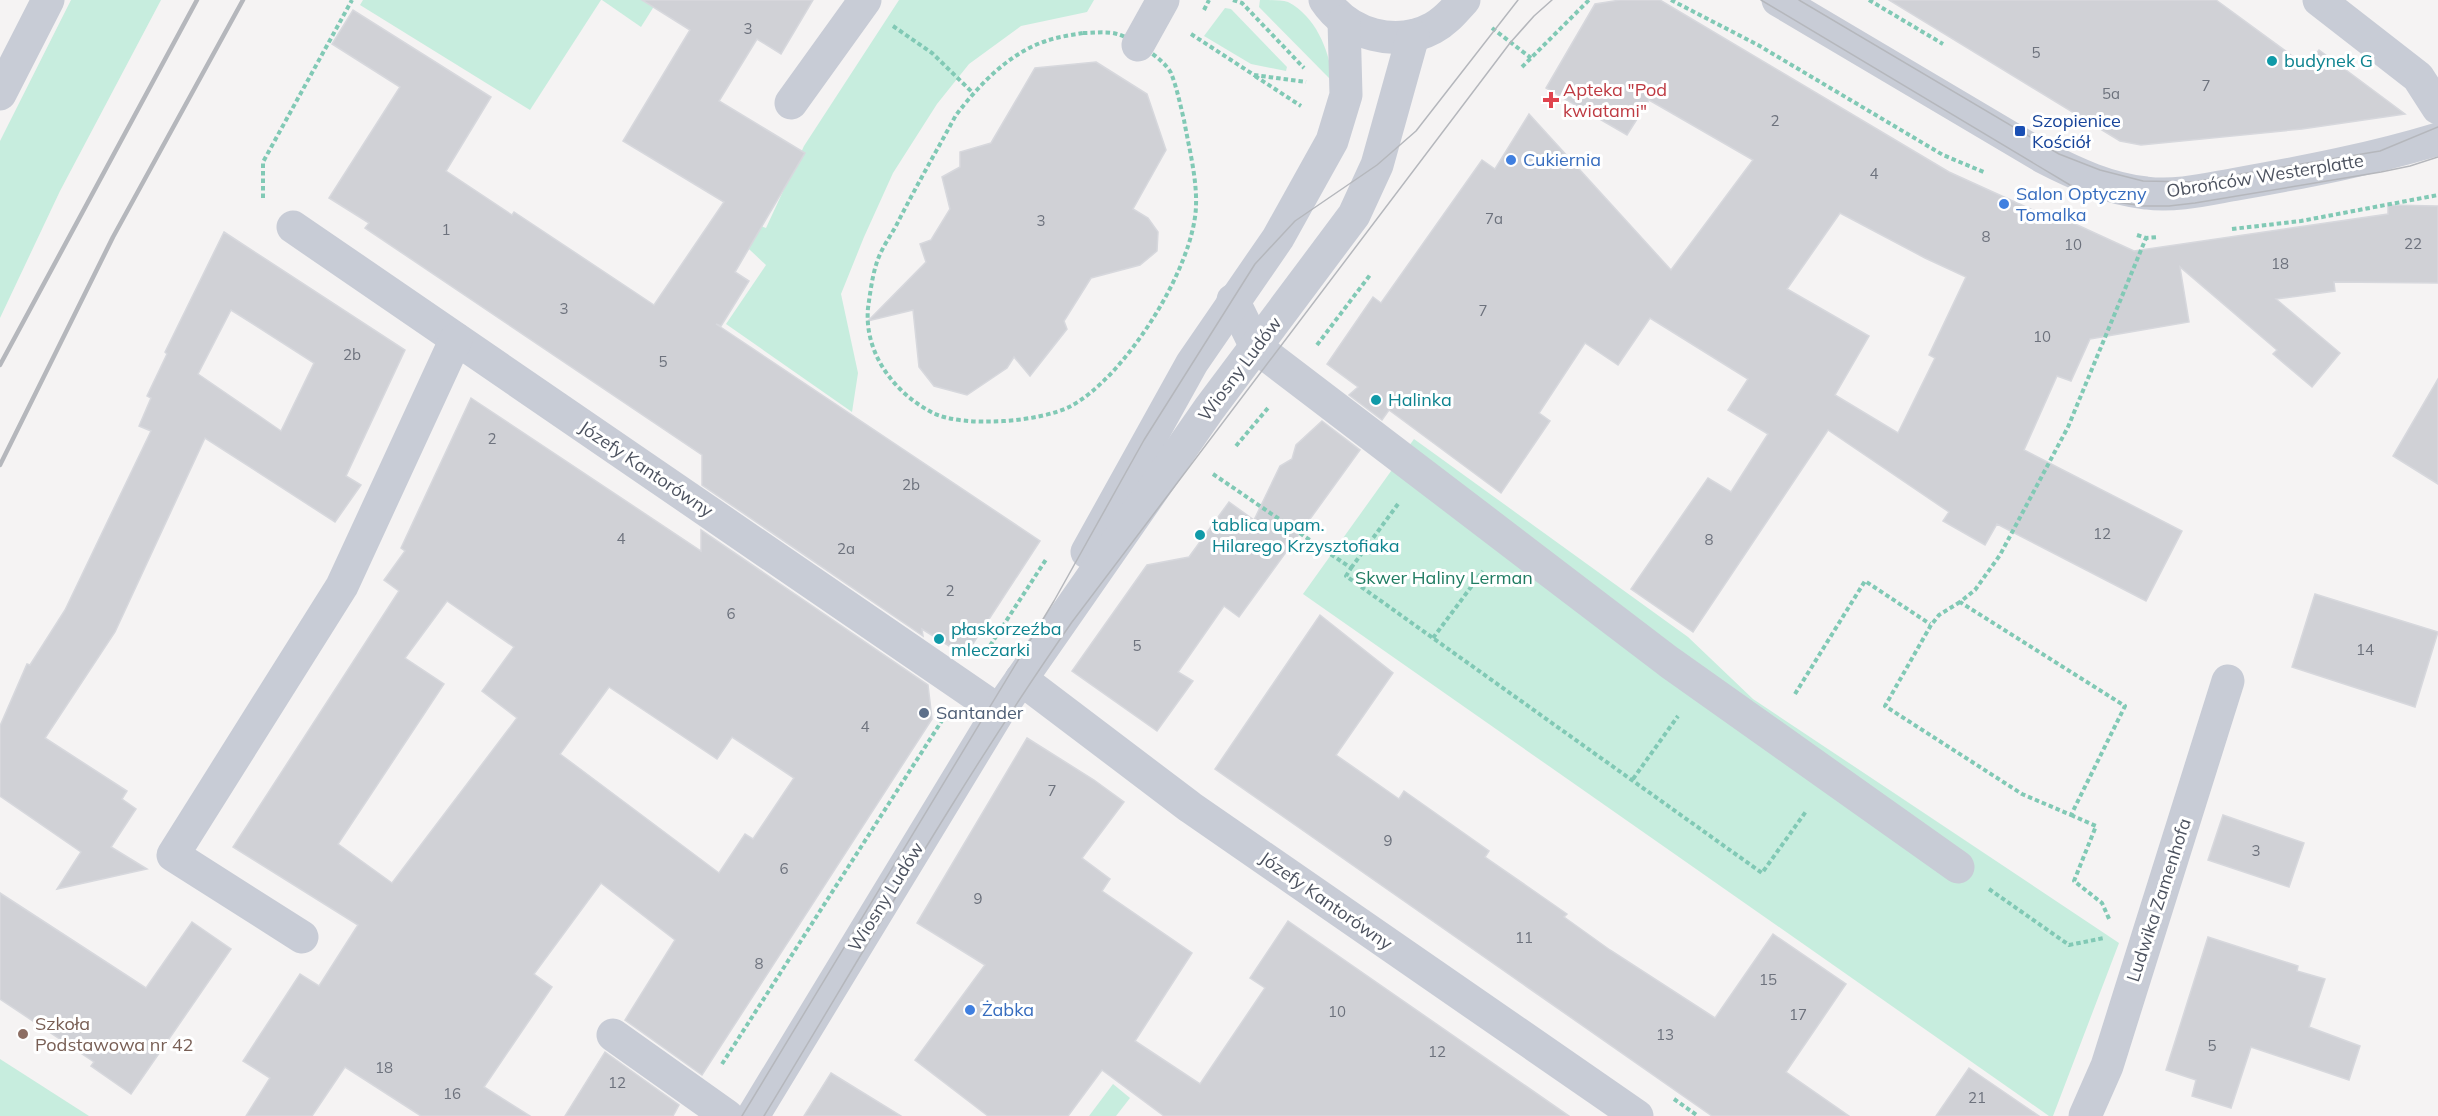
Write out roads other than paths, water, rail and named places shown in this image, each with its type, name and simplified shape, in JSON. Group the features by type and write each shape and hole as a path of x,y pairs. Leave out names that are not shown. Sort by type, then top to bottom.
{"street":[{"path":"0,94 48,0"},
{"path":"1335,11 1360,30 1377,36 1395,38 1413,36 1433,28 1450,16 1464,0"},
{"name":"Obrońców Westerplatte","path":"1778,0 2043,158 2114,188 2148,194 2193,191 2320,170 2382,156 2438,139"},
{"path":"2319,0 2418,77 2438,108"},
{"path":"791,103 864,2"},
{"path":"1138,45 1159,7"},
{"name":"Wiosny Ludów","path":"1021,679 1103,522 1192,363 1233,300 1278,238 1332,141 1346,95 1335,11"},
{"name":"Wiosny Ludów","path":"753,1116 999,711 1209,409 1354,215 1377,165 1413,36"},
{"name":"Józefy Kantorówny","path":"293,227 999,711"},
{"path":"1233,300 1256,348 1700,684 1958,867"},
{"path":"302,937 173,855 342,586 456,339"},
{"name":"Józefy Kantorówny","path":"1021,679 1190,807 1637,1116"},
{"name":"Ludwika Zamenhofa","path":"2085,1116 2107,1065 2228,681"},
{"path":"613,1035 727,1116"}],"tram line":[{"path":"742,1116 1054,601 1144,440 1255,264 1295,221 1377,165 1416,131 1518,0"},
{"path":"764,1116 952,804 1072,622 1510,43 1552,0"},
{"path":"1761,0 2070,185 2116,202 2143,206 2195,203 2381,172 2438,157"},
{"path":"1799,0 2059,154 2100,170 2143,181 2193,182 2380,151 2438,127"}],"railway":[{"path":"0,365 197,0"},
{"path":"0,465 113,237 243,0"}],"place":[{"name":"budynek G","path":"2272,61"},
{"name":"Apteka \"Pod kwiatami\"","path":"1551,100"},
{"name":"Szopienice Kościół","path":"2020,131"},
{"name":"Cukiernia","path":"1511,160"},
{"name":"Salon Optyczny Tomalka","path":"2004,204"},
{"name":"Halinka","path":"1376,400"},
{"name":"tablica upam. Hilarego Krzysztofiaka","path":"1200,535"},
{"name":"płaskorzeźba mleczarki","path":"939,639"},
{"name":"Santander","path":"924,713"},
{"name":"Żabka","path":"970,1010"},
{"name":"Szkoła Podstawowa nr 42","path":"23,1034"}],"park label":[{"name":"Skwer Haliny Lerman","path":"1444,578"}]}
